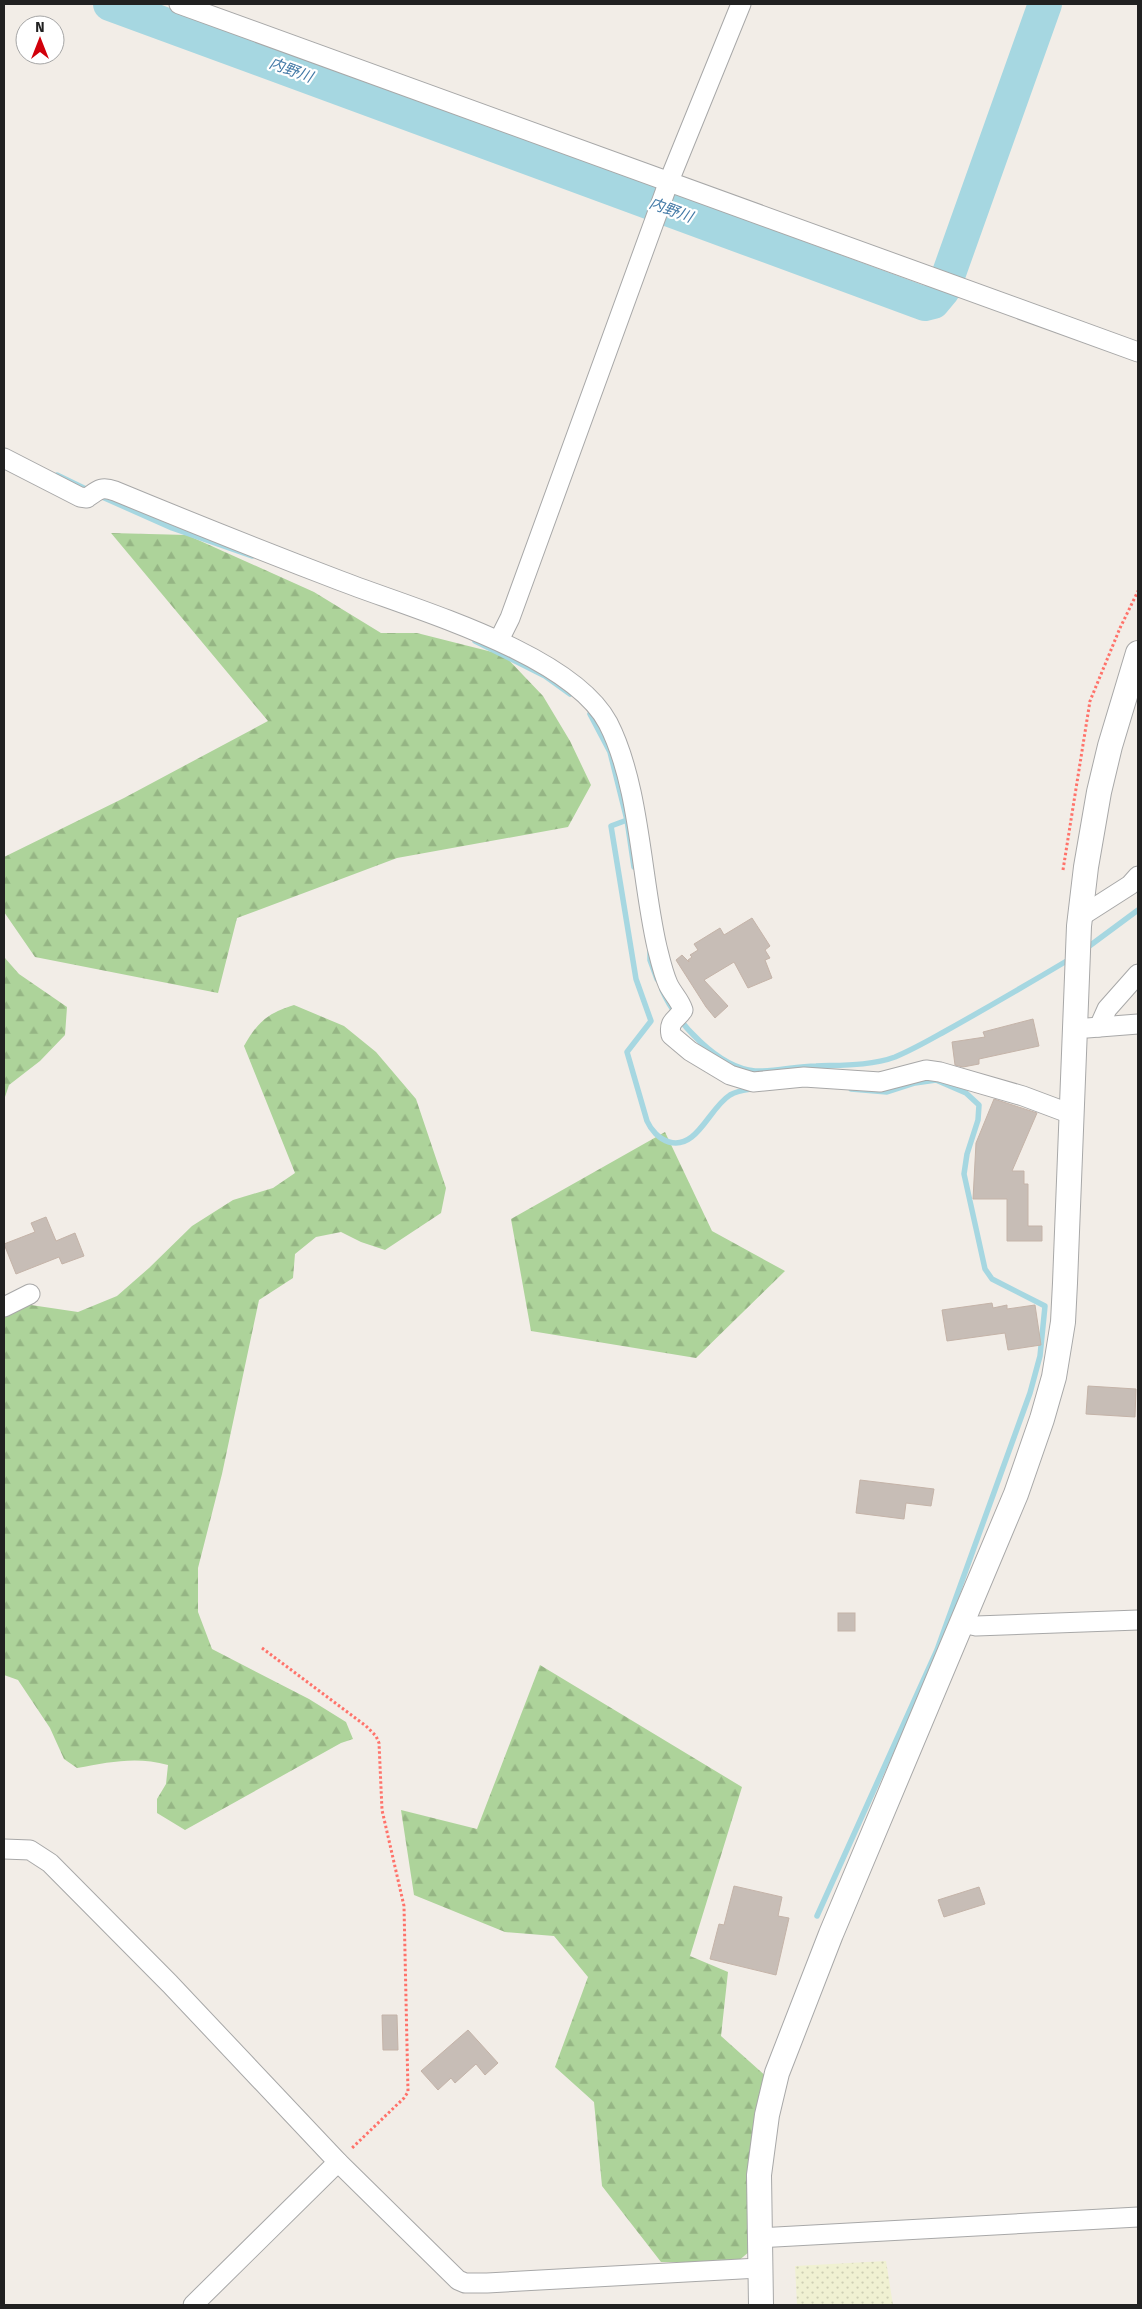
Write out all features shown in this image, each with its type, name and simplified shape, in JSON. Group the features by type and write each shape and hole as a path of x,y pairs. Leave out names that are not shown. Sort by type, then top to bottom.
{"street":[{"path":"179,4 1138,352"},
{"path":"499,640 510,618 669,181 741,4"},
{"path":"4,458 80,497 86,498 98,489 106,488 115,491 344,582 499,640 551,670 583,693 597,706 620,749 628,778 657,948 668,984 683,1010 672,1020 670,1026 671,1035 690,1051 722,1070 753,1082 804,1077 880,1082 926,1070 940,1072 1023,1096 1071,1114"},
{"path":"761,2305 759,2175 767,2115 777,2073 831,1934 1016,1494 1042,1419 1054,1377 1063,1322 1080,917 1086,867 1099,792 1110,746 1138,653"},
{"path":"1080,917 1130,885 1138,876"},
{"path":"1099,1027 1107,1009 1138,974"},
{"path":"1075,1028 1138,1024"},
{"path":"4,1307 30,1294"},
{"path":"962,1624 976,1626 1138,1620"},
{"path":"4,1849 30,1850 50,1862 170,1984 338,2162 451,2274 465,2283 759,2268"},
{"path":"193,2305 338,2162"},
{"path":"759,2238 1138,2217"}],"path":[{"path":"262,1648 376,1736 380,1753 382,1810 404,1906 408,2092 338,2162"}],"green space":[{"path":"111,533 187,535 314,592 381,633 417,633 504,655 543,696 570,741 591,785 568,827 397,858 237,918 218,993 35,957 4,912 4,857 124,798 268,721"},
{"path":"4,957 19,974 67,1007 65,1035 40,1061 9,1085 4,1100"},
{"path":"294,1005 344,1026 376,1052 416,1099 446,1188 441,1213 385,1250 361,1242 341,1232 316,1237 295,1254 293,1278 259,1300 222,1474 198,1568 198,1612 212,1649 309,1699 346,1722 353,1739 341,1743 185,1830 157,1813 157,1799 166,1784 168,1765 134,1760 77,1768 64,1759 50,1728 18,1680 4,1675 4,1301 78,1312 117,1296 192,1226 233,1200 273,1188 295,1173 244,1046 264,1020 276,1012"},
{"path":"665,1132 712,1231 785,1271 696,1358 531,1331 511,1219"},
{"path":"540,1665 742,1787 690,1956 728,1972 721,2036 768,2078 756,2246 737,2262 661,2262 602,2186 594,2102 555,2067 588,1977 554,1936 505,1932 414,1895 401,1810 477,1829"},
{"path":"886,2261 893,2305 797,2305 795,2266"}],"building":[{"path":"752,918 770,946 765,950 770,958 765,960 772,978 748,988 734,962 704,980 728,1006 715,1018 676,960 682,955 689,962 688,960 692,957 690,955 698,950 694,944 720,928 724,935"},
{"path":"1033,1019 1039,1046 979,1059 979,1064 963,1067 955,1065 952,1042 985,1037 983,1032"},
{"path":"994,1099 1037,1113 1012,1171 1024,1171 1024,1184 1028,1184 1028,1226 1042,1226 1042,1241 1007,1241 1007,1199 973,1199 976,1143"},
{"path":"46,1217 56,1241 75,1233 84,1256 62,1264 59,1257 16,1274 4,1244 35,1232 31,1223"},
{"path":"992,1303 993,1308 1007,1305 1007,1309 1035,1305 1041,1345 1008,1350 1005,1333 947,1341 942,1310"},
{"path":"1088,1386 1136,1389 1135,1417 1086,1414"},
{"path":"860,1480 934,1489 931,1506 906,1503 904,1519 856,1513"},
{"path":"838,1613 855,1613 855,1631 838,1631"},
{"path":"734,1886 782,1897 778,1916 789,1918 776,1975 710,1959 719,1924 724,1925"},
{"path":"979,1887 985,1904 944,1917 938,1900"},
{"path":"382,2015 397,2015 398,2050 383,2050"},
{"path":"468,2030 498,2063 485,2075 476,2064 455,2083 451,2078 438,2090 421,2071"}],"waterway":[{"name":"内野川","path":"110,4 925,304 933,302 943,290 1045,4"},
{"path":"57,475 90,491"},
{"path":"100,496 172,528 252,556"},
{"path":"475,641 545,676 570,694"},
{"path":"590,714 610,752 627,820 634,867"},
{"path":"627,820 611,826 636,979 651,1021 627,1052 647,1121 653,1131 662,1139 679,1143 695,1134 722,1101 730,1095 752,1089"},
{"path":"1084,950 1138,910"},
{"path":"650,952 650,960 657,979"},
{"path":"662,990 668,1003 688,1029 727,1062 755,1071 778,1070 808,1066 876,1062 895,1057 930,1040 1070,959"},
{"path":"817,1916 937,1650 1030,1393 1040,1356 1045,1306 992,1279 985,1269 964,1174 967,1154 978,1120 979,1105 966,1093 936,1080 915,1083 887,1092 851,1089"}]}
